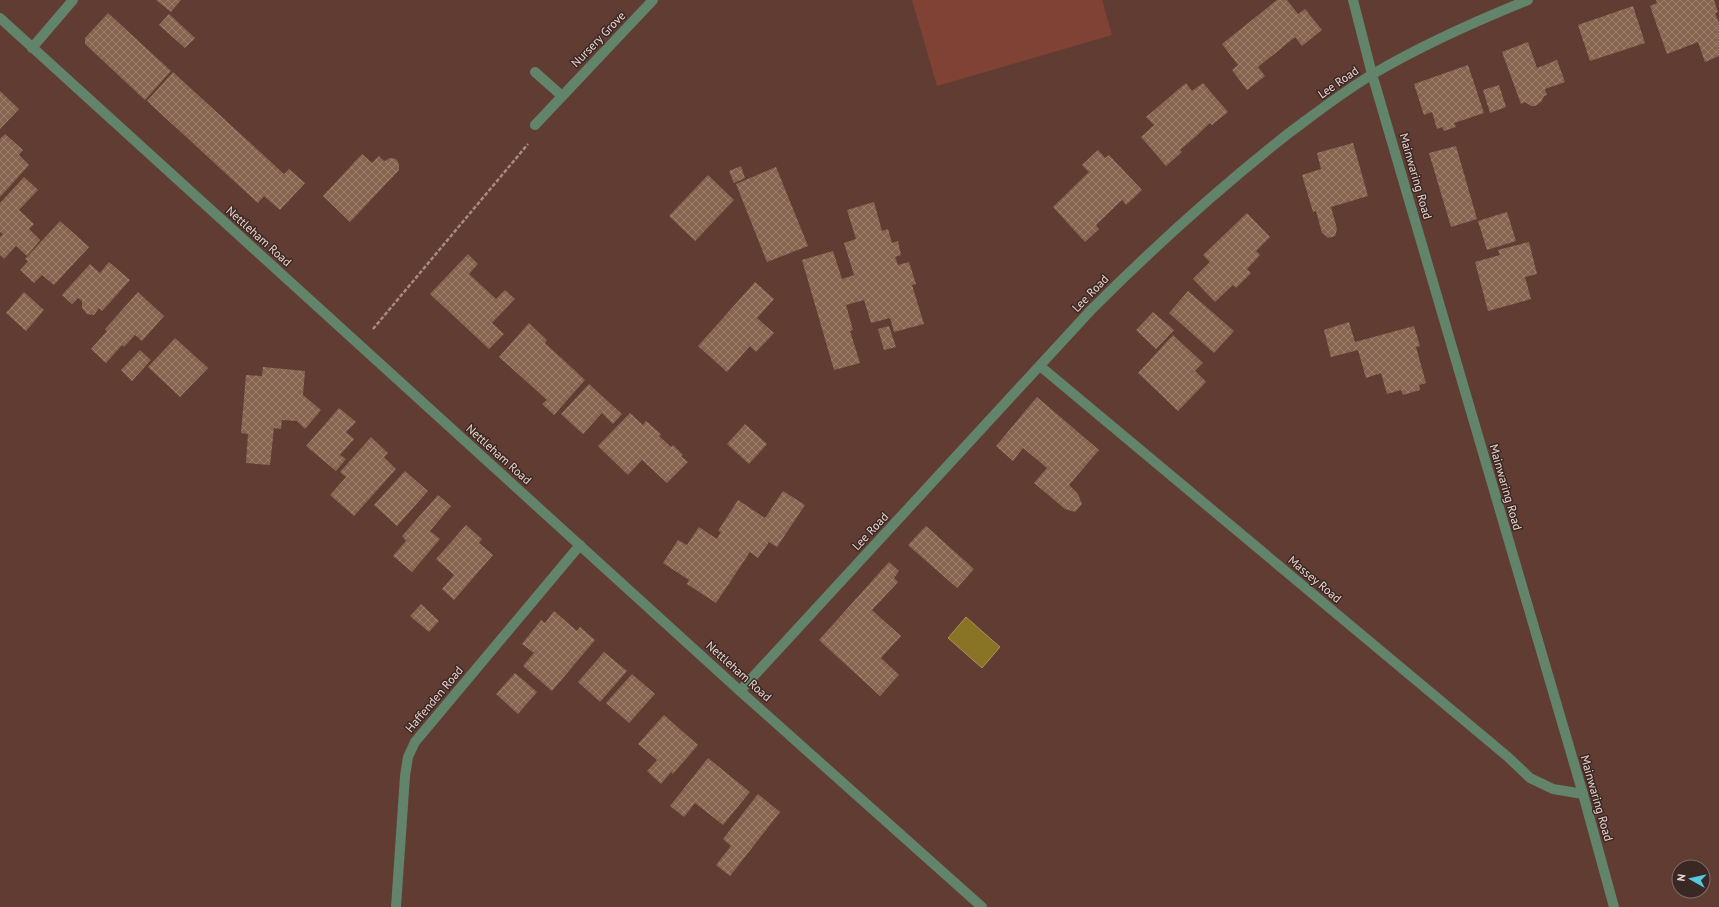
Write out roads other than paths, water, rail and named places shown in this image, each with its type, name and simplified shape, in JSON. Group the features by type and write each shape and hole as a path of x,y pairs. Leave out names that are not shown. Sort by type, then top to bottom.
{"street":[{"path":"32,48 73,0"},
{"name":"Nursery Grove","path":"535,125 653,0"},
{"name":"Mainwaring Road","path":"1353,0 1372,74 1614,907"},
{"name":"Lee Road","path":"740,691 1040,366 1118,284 1199,207 1255,160 1307,120 1372,74 1438,40 1528,0"},
{"name":"Nettleham Road","path":"0,18 740,691 982,907"},
{"path":"535,72 562,96"},
{"name":"Massey Road","path":"1040,366 1496,747 1530,778 1553,789 1582,794"},
{"name":"Haffenden Road","path":"396,907 405,776 408,757 415,742 580,545"}]}
